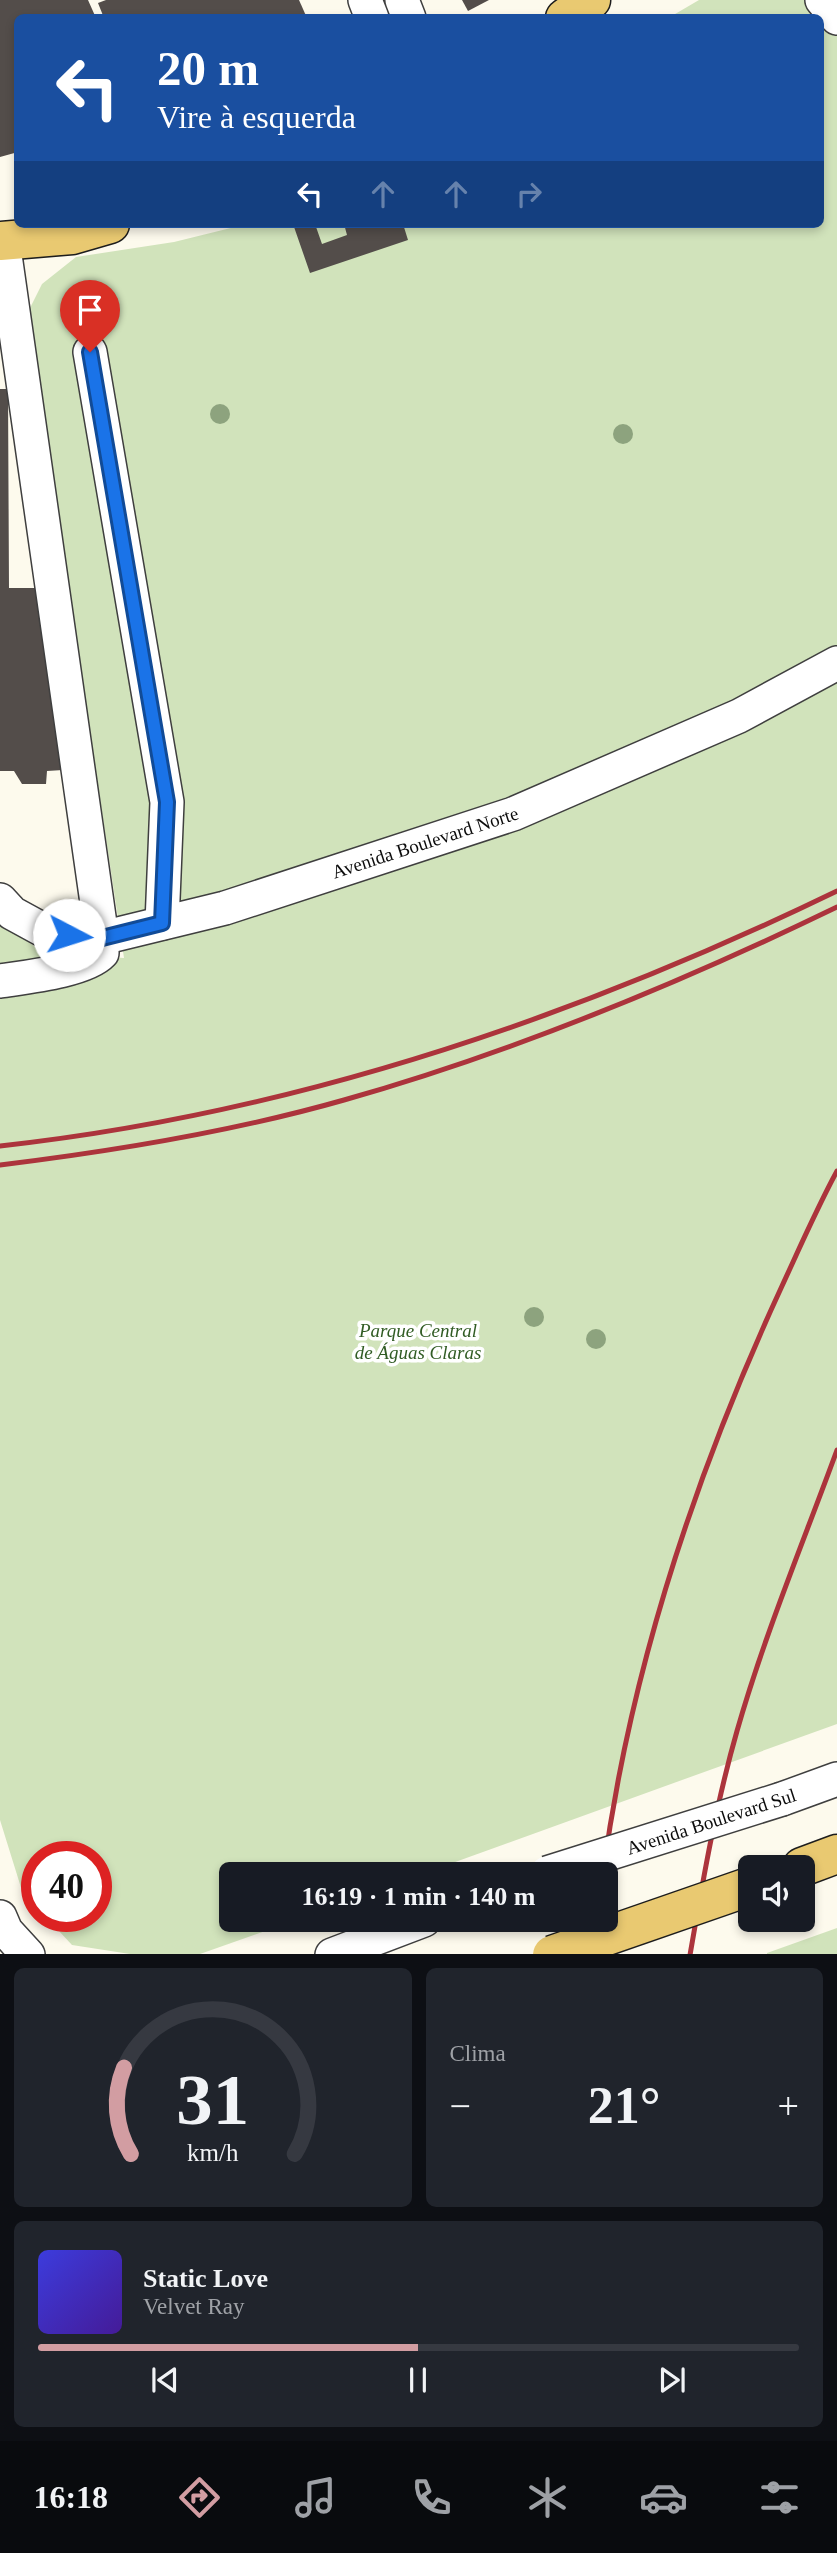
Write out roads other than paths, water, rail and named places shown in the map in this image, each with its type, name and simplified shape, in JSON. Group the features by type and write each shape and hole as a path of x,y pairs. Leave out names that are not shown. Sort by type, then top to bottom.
{"main road":[{"path":"571,14 591,0"},
{"path":"1,241 72,235 96,228"},
{"path":"815,1862 837,1854"},
{"path":"555,1954 738,1891"}],"street":[{"path":"822,0 837,18"},
{"path":"0,981 72,967 96,959 102,953 102,938 1,241"},
{"path":"90,352 167,802 162,923"},
{"name":"Avenida Boulevard Norte","path":"0,900 12,913 45,931 102,938 225,908 513,814 739,716 837,663"},
{"name":"Avenida Boulevard Sul","path":"584,1862 837,1779"},
{"path":"0,1917 6,1931 27,1954"},
{"path":"335,1954 392,1932"}],"railway":[{"path":"0,1146 109,1131 217,1111 324,1085 429,1054 636,980 837,891"},
{"path":"0,1165 130,1147 216,1131 302,1111 407,1081 595,1014 717,963 837,907"},
{"path":"605,1862 630,1722 670,1573 695,1500 751,1356 837,1171"},
{"path":"690,1954 716,1814 737,1731 772,1625 837,1450"},
{"path":"592,1954 595,1932"}],"park label":[{"name":"Parque Central de Águas Claras","path":"418,1341"}]}
